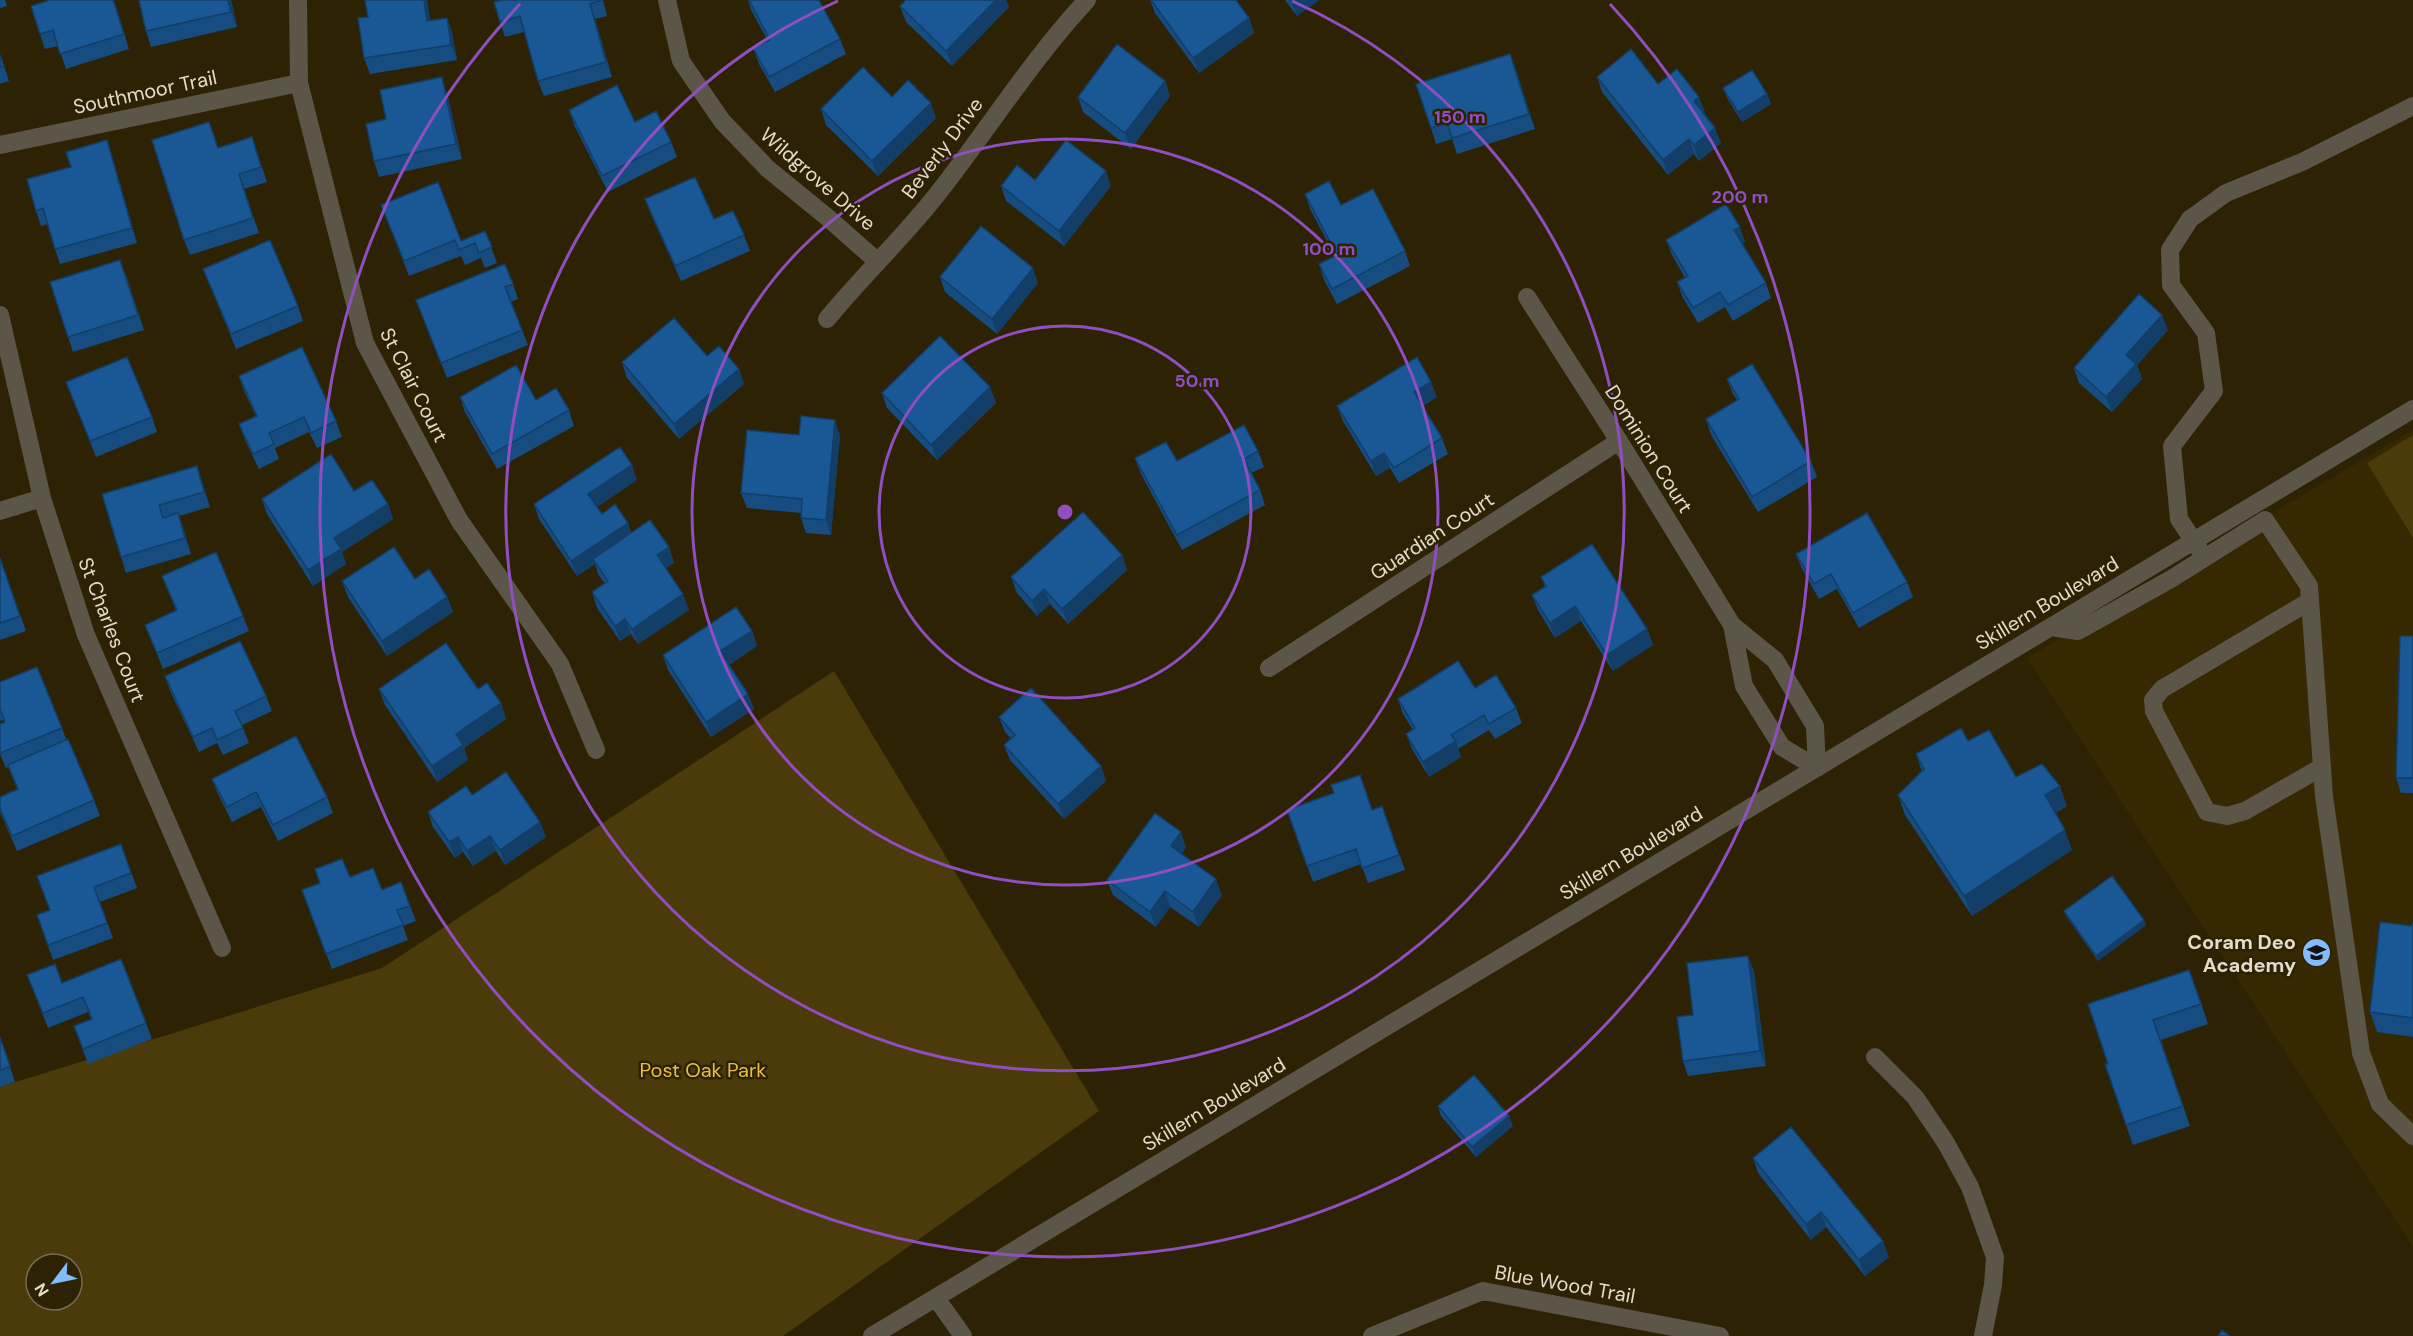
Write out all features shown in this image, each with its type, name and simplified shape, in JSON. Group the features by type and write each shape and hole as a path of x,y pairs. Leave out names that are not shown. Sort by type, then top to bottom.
{"street":[{"name":"St Clair Court","path":"298,0 299,83 365,343 459,520 560,664 596,750"},
{"name":"Wildgrove Drive","path":"667,0 681,61 722,121 768,170 878,262"},
{"name":"Beverly Drive","path":"827,319 858,281 878,262 939,193 1062,27 1088,0"},
{"name":"Southmoor Trail","path":"0,145 299,83"},
{"path":"2204,558 2179,519 2172,446 2214,391 2206,333 2171,285 2170,250 2190,219 2226,193 2302,162 2413,106"},
{"name":"Dominion Court","path":"1527,297 1732,625 1775,660 1815,726 1817,768"},
{"name":"St Charles Court","path":"0,315 42,498 86,636 222,948"},
{"name":"Skillern Boulevard","path":"872,1336 2413,409"},
{"name":"Guardian Court","path":"1269,668 1619,441"},
{"path":"0,511 42,498"},
{"path":"2051,627 2078,631 2265,520 2308,586 2324,796 2361,1053 2380,1104 2413,1136"},
{"path":"2310,601 2162,689 2153,700 2154,711 2207,812 2227,816 2245,811 2322,767"},
{"name":"Dominion Court","path":"1732,625 1744,686 1782,747 1817,768"},
{"path":"1875,1057 1915,1097 1946,1143 1970,1187 1995,1257 1993,1285 1983,1336"},
{"name":"Blue Wood Trail","path":"1372,1336 1483,1291 1720,1336"},
{"path":"936,1298 963,1336"}],"shaded area":[{"name":"Coram Deo Academy","path":"2413,430 2413,1247 2027,658"}],"green space":[{"path":"2413,435 2413,538 2367,463"},
{"name":"Post Oak Park","path":"834,671 1099,1111 783,1336 0,1336 0,1087 382,968"}],"building":[{"path":"50,0 113,0 124,34 60,54 53,30 40,34 31,6"},
{"path":"139,0 228,0 231,12 146,31"},
{"path":"365,0 424,0 427,21 447,18 451,45 364,58 358,18 368,17"},
{"path":"502,0 602,0 590,4 606,62 538,81 520,16 500,22 494,2"},
{"path":"749,0 819,0 840,39 769,77 753,48 770,40"},
{"path":"906,0 996,0 946,51 900,6"},
{"path":"1151,0 1236,0 1249,18 1193,58"},
{"path":"1117,44 1165,81 1125,133 1078,97"},
{"path":"1631,49 1658,84 1677,69 1699,97 1694,101 1715,128 1694,145 1689,139 1663,160 1597,77"},
{"path":"1510,54 1529,114 1452,138 1447,123 1431,128 1416,84"},
{"path":"0,55 4,66 0,67"},
{"path":"863,67 892,97 908,80 931,103 872,161 821,109"},
{"path":"1752,70 1767,94 1738,112 1723,88"},
{"path":"442,77 456,144 374,161 366,124 386,119 380,90"},
{"path":"617,85 635,122 656,111 671,142 602,176 569,110"},
{"path":"209,122 218,148 252,137 261,167 239,174 253,218 184,240 152,140"},
{"path":"107,140 132,228 55,249 43,208 36,211 27,179 71,167 66,152"},
{"path":"1066,140 1106,171 1059,231 1001,186 1017,165 1035,180"},
{"path":"695,177 714,219 733,211 744,235 675,266 645,199"},
{"path":"1329,181 1341,205 1373,189 1405,251 1332,289 1319,264 1337,255 1305,194"},
{"path":"438,182 461,241 485,231 492,247 479,253 475,243 459,250 455,240 404,261 381,205"},
{"path":"1726,204 1740,227 1734,230 1766,283 1728,305 1720,292 1693,308 1677,282 1688,276 1666,240"},
{"path":"981,226 1033,268 992,319 940,277"},
{"path":"270,240 298,306 231,334 203,269"},
{"path":"120,260 138,315 68,337 50,282"},
{"path":"505,264 513,284 505,287 522,330 441,363 416,300"},
{"path":"2139,294 2162,315 2126,355 2136,364 2106,397 2074,368"},
{"path":"674,318 707,356 719,346 739,369 674,424 622,362"},
{"path":"940,336 990,387 931,445 882,393"},
{"path":"302,347 336,421 311,433 304,417 269,433 274,444 253,454 239,424 257,416 239,376"},
{"path":"127,357 152,417 90,441 66,382"},
{"path":"1417,357 1431,382 1414,392 1442,438 1394,468 1384,453 1371,461 1337,406"},
{"path":"1752,364 1811,461 1752,497 1706,419 1739,399 1727,379"},
{"path":"516,365 536,400 556,388 569,410 492,454 460,397"},
{"path":"801,416 835,420 826,520 801,518 802,499 741,493 747,430 799,435"},
{"path":"1244,425 1258,451 1244,459 1260,490 1177,535 1135,458 1166,442 1177,461"},
{"path":"620,447 632,465 588,494 602,514 615,504 628,523 571,561 534,504"},
{"path":"331,454 354,491 372,480 388,504 334,538 341,549 308,570 262,499"},
{"path":"197,466 204,492 159,505 163,518 178,513 185,538 121,557 102,494"},
{"path":"1083,512 1122,555 1062,609 1044,589 1032,601 1011,577"},
{"path":"1867,513 1907,582 1853,613 1831,574 1814,584 1796,554"},
{"path":"650,520 669,547 657,555 683,594 632,629 625,619 615,626 592,592 608,581 593,559"},
{"path":"1592,544 1647,629 1607,655 1575,606 1550,623 1532,595 1546,586 1541,577"},
{"path":"394,547 415,579 429,569 447,597 382,641 342,581"},
{"path":"216,552 243,616 157,653 145,625 177,610 162,576"},
{"path":"0,558 20,616 0,623"},
{"path":"736,607 752,631 720,651 748,694 706,722 663,655"},
{"path":"2400,636 2413,636 2413,778 2396,778"},
{"path":"240,641 266,696 235,711 243,728 217,740 212,728 193,737 165,676"},
{"path":"446,643 478,689 487,683 501,703 456,734 463,745 432,766 379,689"},
{"path":"1458,661 1475,688 1496,675 1516,708 1489,724 1484,715 1451,735 1456,741 1423,762 1406,734 1415,728 1398,699"},
{"path":"37,667 62,728 0,753 0,724 5,722 0,709 0,682"},
{"path":"1031,688 1101,766 1058,804 1004,745 1015,735 999,717"},
{"path":"1961,728 1968,741 1989,730 2016,777 2042,764 2060,786 2045,795 2065,830 1964,896 1898,795 1924,769 1916,754"},
{"path":"296,736 327,797 273,825 256,792 227,807 212,779"},
{"path":"68,739 94,800 12,836 0,809 0,797 18,789 8,765"},
{"path":"506,772 540,822 500,850 490,836 467,851 458,837 449,842 428,812 466,786 472,795"},
{"path":"1360,775 1372,810 1382,806 1399,855 1362,868 1356,849 1307,866 1287,810 1334,793 1331,785"},
{"path":"1155,813 1181,832 1171,846 1216,879 1193,912 1165,891 1150,912 1107,880"},
{"path":"121,844 131,873 94,887 107,923 48,945 37,915 50,910 37,876"},
{"path":"342,859 350,877 373,868 382,890 401,882 410,906 397,910 403,925 326,954 302,890 320,883 315,869"},
{"path":"2112,876 2144,920 2096,956 2064,911"},
{"path":"2380,922 2412,926 2413,922 2413,1018 2370,1012"},
{"path":"1748,956 1760,1051 1683,1061 1677,1017 1693,1015 1687,963"},
{"path":"121,959 146,1023 83,1049 74,1026 92,1019 83,997 43,1013 27,975 55,964 62,983"},
{"path":"2189,970 2201,1004 2153,1020 2183,1106 2126,1125 2088,1004"},
{"path":"0,1037 10,1066 0,1070"},
{"path":"1474,1075 1509,1116 1472,1147 1438,1106"},
{"path":"1791,1127 1883,1241 1859,1260 1821,1212 1806,1224 1753,1158"},
{"path":"2222,1330 2230,1336 2218,1336"}],"place":[{"name":"Coram Deo Academy","path":"2317,953"}]}
